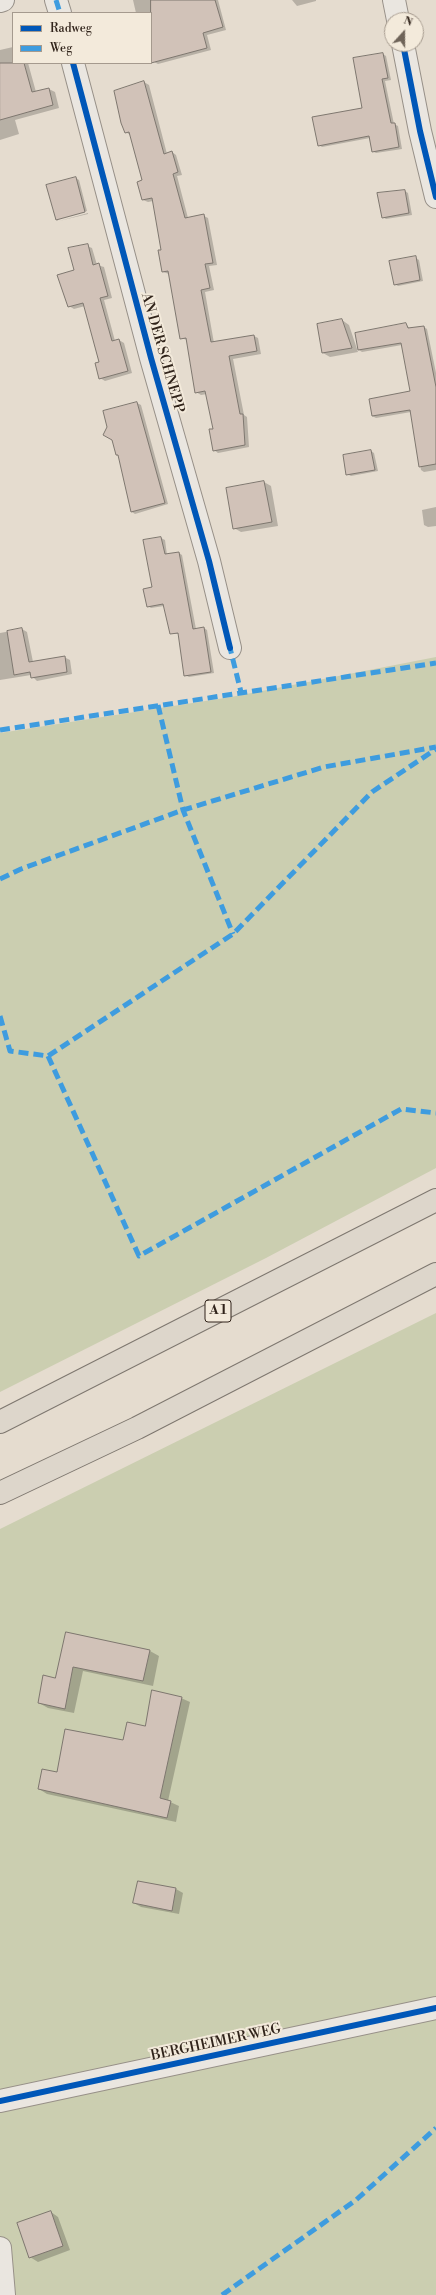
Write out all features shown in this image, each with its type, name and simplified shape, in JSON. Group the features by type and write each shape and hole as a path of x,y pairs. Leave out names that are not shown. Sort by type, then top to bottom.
{"highway":[{"name":"A 1","path":"0,1422 436,1200"},
{"path":"0,1493 137,1428 436,1274"}],"street":[{"path":"56,0 60,12"},
{"path":"394,0 396,12"},
{"path":"405,52 420,131 436,197"},
{"name":"AN DER SCHNEPP","path":"73,64 151,358 209,561 230,648"},
{"name":"BERGHEIMER WEG","path":"0,2101 436,2008"},
{"path":"0,2248 4,2295"}],"green space":[{"path":"436,657 436,1168 266,1258 0,1392 0,733 231,697"},
{"path":"436,1313 436,2295 0,2295 0,1529"}],"building":[{"path":"151,0 215,0 223,27 203,33 207,48 152,63"},
{"path":"383,53 388,78 382,79 391,123 395,123 399,147 372,152 369,136 318,146 312,117 362,108 353,58"},
{"path":"0,63 24,64 32,92 49,88 53,105 0,120"},
{"path":"144,81 164,154 172,151 178,172 173,174 185,218 204,214 213,263 205,264 210,288 201,290 211,342 254,335 257,351 229,356 240,414 243,414 245,445 213,451 209,429 213,429 205,391 195,393 186,338 180,339 168,271 162,272 158,250 161,250 152,198 142,200 137,182 142,180 129,132 125,133 121,123 114,91"},
{"path":"76,177 85,212 56,220 46,185"},
{"path":"405,190 409,213 382,218 377,193"},
{"path":"88,244 93,265 99,263 108,296 100,298 112,341 119,339 128,371 99,379 95,363 99,362 83,303 68,307 57,275 74,270 68,248"},
{"path":"416,256 420,280 394,285 389,261"},
{"path":"342,319 352,348 322,353 317,324"},
{"path":"406,323 408,328 424,326 436,387 436,464 419,467 410,410 372,416 369,399 410,391 401,343 358,350 355,333"},
{"path":"137,402 165,503 131,512 118,455 116,455 112,440 103,435 107,427 103,411"},
{"path":"371,450 375,470 346,475 343,455"},
{"path":"264,481 272,522 233,529 226,488"},
{"path":"161,537 165,554 179,552 193,629 204,627 211,672 184,676 178,633 170,634 163,604 147,607 143,589 152,587 143,540"},
{"path":"22,628 29,662 65,656 67,672 31,678 30,672 14,675 7,631"},
{"path":"66,1632 150,1650 143,1681 73,1667 65,1709 38,1703 43,1675 55,1678"},
{"path":"152,1690 182,1697 160,1798 171,1801 167,1818 38,1789 42,1769 57,1772 65,1729 123,1740 127,1722 145,1726"},
{"path":"138,1881 176,1888 172,1911 133,1903"},
{"path":"51,2211 63,2246 29,2258 17,2223"}],"marked path":[{"path":"56,0 60,12"},
{"path":"229,644 241,692"},
{"path":"0,730 436,663"},
{"path":"158,705 183,810 233,934"},
{"path":"0,879 21,869 183,810 324,767 436,747"},
{"path":"0,1016 10,1051 48,1056 233,934 372,792 436,749"},
{"path":"48,1056 139,1256 401,1109 436,1113"},
{"path":"222,2295 356,2200 436,2128"}],"cycle path":[{"path":"405,52 420,131 436,197"},
{"path":"73,64 151,358 209,561 230,648"},
{"path":"0,2101 436,2008"}]}
